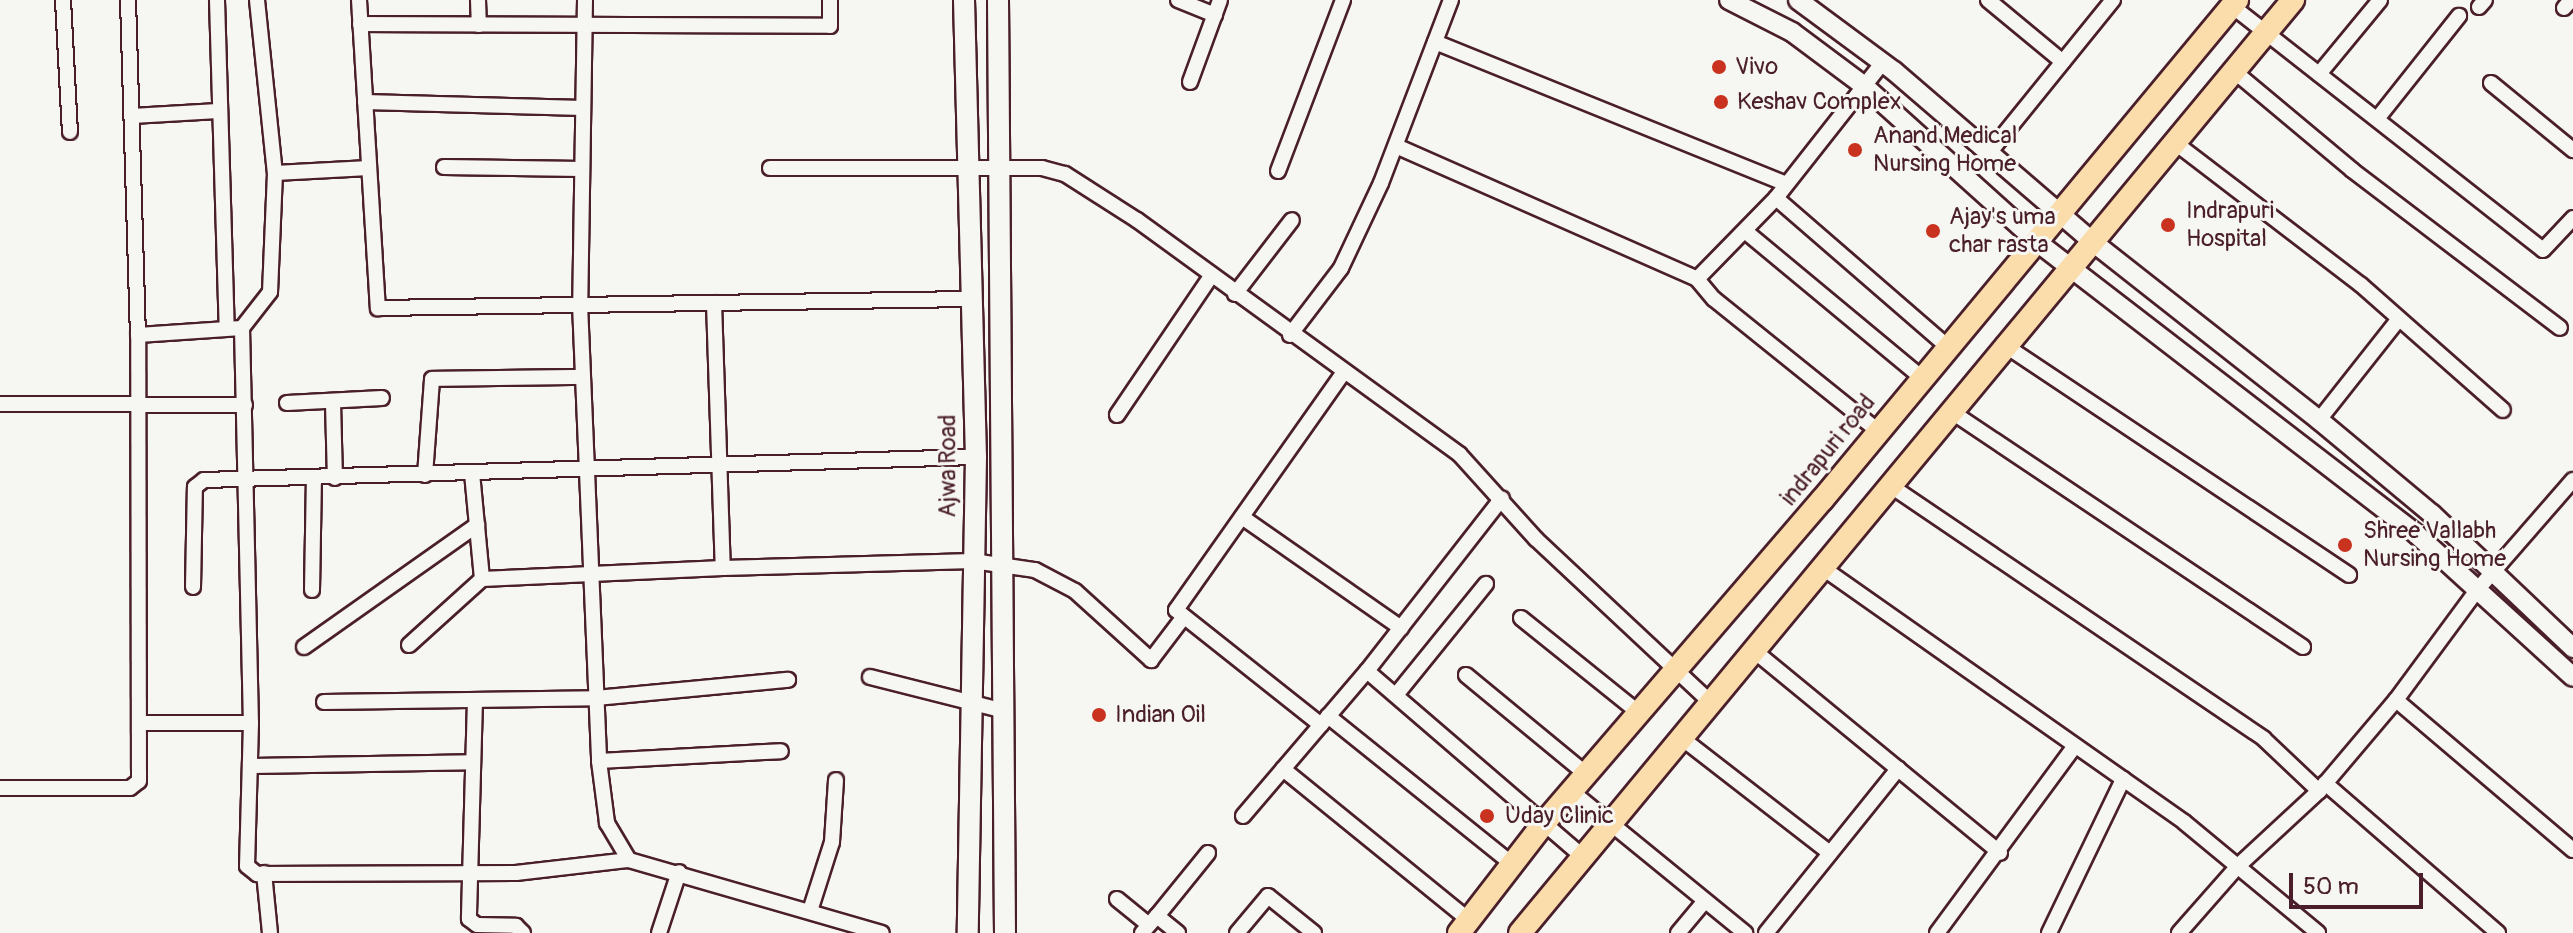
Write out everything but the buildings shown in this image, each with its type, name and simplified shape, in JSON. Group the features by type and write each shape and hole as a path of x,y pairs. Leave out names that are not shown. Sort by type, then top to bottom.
{"main road":[{"name":"Ajwa Road","path":"964,0 976,457 968,933"},
{"path":"998,0 1005,933"},
{"path":"1520,933 2003,344 2178,145 2293,0"},
{"name":"indrapuri road","path":"1464,926 1544,823 1878,431 2234,3"}],"street":[{"path":"63,0 70,132"},
{"path":"0,788 130,788 139,781 138,335 128,0"},
{"path":"217,0 218,111 234,328 245,405 248,480 252,766 247,866 264,873 469,873 629,860 810,911 859,930 882,933"},
{"path":"138,335 234,328 270,292 275,173 257,0"},
{"path":"359,0 378,308 971,299"},
{"path":"478,0 479,25"},
{"path":"585,0 580,304 599,761 607,823 629,860"},
{"path":"360,24 830,26 830,0"},
{"path":"1178,0 1218,7 1190,82"},
{"path":"1278,171 1343,0"},
{"path":"1290,335 1341,268 1396,146 1451,0"},
{"path":"1729,0 1792,32 1863,85 2036,241 2381,506 2573,677"},
{"path":"1798,0 1883,62 2058,214 2319,420 2492,572 2573,648"},
{"path":"1988,0 2063,62"},
{"path":"1989,153 2113,0"},
{"path":"2319,74 2380,0"},
{"path":"2234,3 2543,250 2573,218"},
{"path":"2377,119 2459,16"},
{"path":"1435,42 1786,184"},
{"path":"1697,279 1776,198 1883,62"},
{"path":"2235,72 2352,170 2560,328"},
{"path":"2491,83 2573,150"},
{"path":"365,102 583,108"},
{"path":"132,116 218,111"},
{"path":"2178,145 2361,285 2503,410"},
{"path":"1396,146 1697,279 1714,299 1878,431"},
{"path":"444,167 582,169"},
{"path":"275,173 369,168"},
{"path":"770,168 1000,169 1065,174 1460,455 1536,539 1674,672 1708,700"},
{"path":"1776,198 1947,346"},
{"path":"1235,294 1292,220"},
{"path":"1745,231 1922,378"},
{"path":"1117,415 1211,276"},
{"path":"714,303 723,568"},
{"path":"2319,420 2398,320"},
{"path":"2003,344 2349,575"},
{"path":"1344,372 1177,606 1183,618 1325,720 1512,864"},
{"path":"425,475 432,379 583,377"},
{"path":"287,403 333,403 382,398"},
{"path":"333,403 335,478"},
{"path":"0,404 245,405"},
{"path":"1949,410 2303,647"},
{"path":"193,587 195,487 204,480 976,457"},
{"path":"472,473 482,579"},
{"path":"312,590 314,478"},
{"path":"2179,933 2238,866 2322,787 2396,700 2477,590 2573,480"},
{"path":"1888,484 2264,739 2498,933"},
{"path":"1243,816 1367,671 1502,498"},
{"path":"1242,517 1401,628"},
{"path":"304,647 477,525"},
{"path":"409,645 482,579 723,568 973,561 1035,570 1075,591 1151,660 1183,618"},
{"path":"1820,566 2123,779 2238,866 2318,933"},
{"path":"1396,695 1486,584"},
{"path":"1521,618 1639,713"},
{"path":"1752,649 2000,853"},
{"path":"1367,671 1581,855"},
{"path":"1466,675 1578,783 1608,823 1745,933"},
{"path":"870,677 1004,711"},
{"path":"324,702 596,698 788,680"},
{"path":"475,700 469,873 473,924 516,926 523,933"},
{"path":"2396,700 2573,850"},
{"path":"139,723 251,723"},
{"path":"1679,736 1830,853"},
{"path":"1937,933 2000,853 2075,746"},
{"path":"599,761 781,751"},
{"path":"252,766 473,762"},
{"path":"1283,769 1464,926"},
{"path":"1766,933 1898,769"},
{"path":"2049,933 2123,779"},
{"path":"810,911 832,842 836,780"},
{"path":"1149,924 1208,853"},
{"path":"659,933 679,872"},
{"path":"264,873 270,933"},
{"path":"1237,933 1268,896 1314,933"},
{"path":"1117,899 1149,924 1178,933"},
{"path":"1678,933 1704,902"}],"place":[{"name":"Vivo","path":"1719,67"},
{"name":"Keshav Complex","path":"1721,102"},
{"name":"Anand Medical Nursing Home","path":"1855,150"},
{"name":"Indrapuri Hospital","path":"2168,225"},
{"name":"Ajay's uma char rasta","path":"1933,231"},
{"name":"Shree Vallabh Nursing Home","path":"2345,545"},
{"name":"Indian Oil","path":"1099,715"},
{"name":"Uday Clinic","path":"1487,816"}]}
